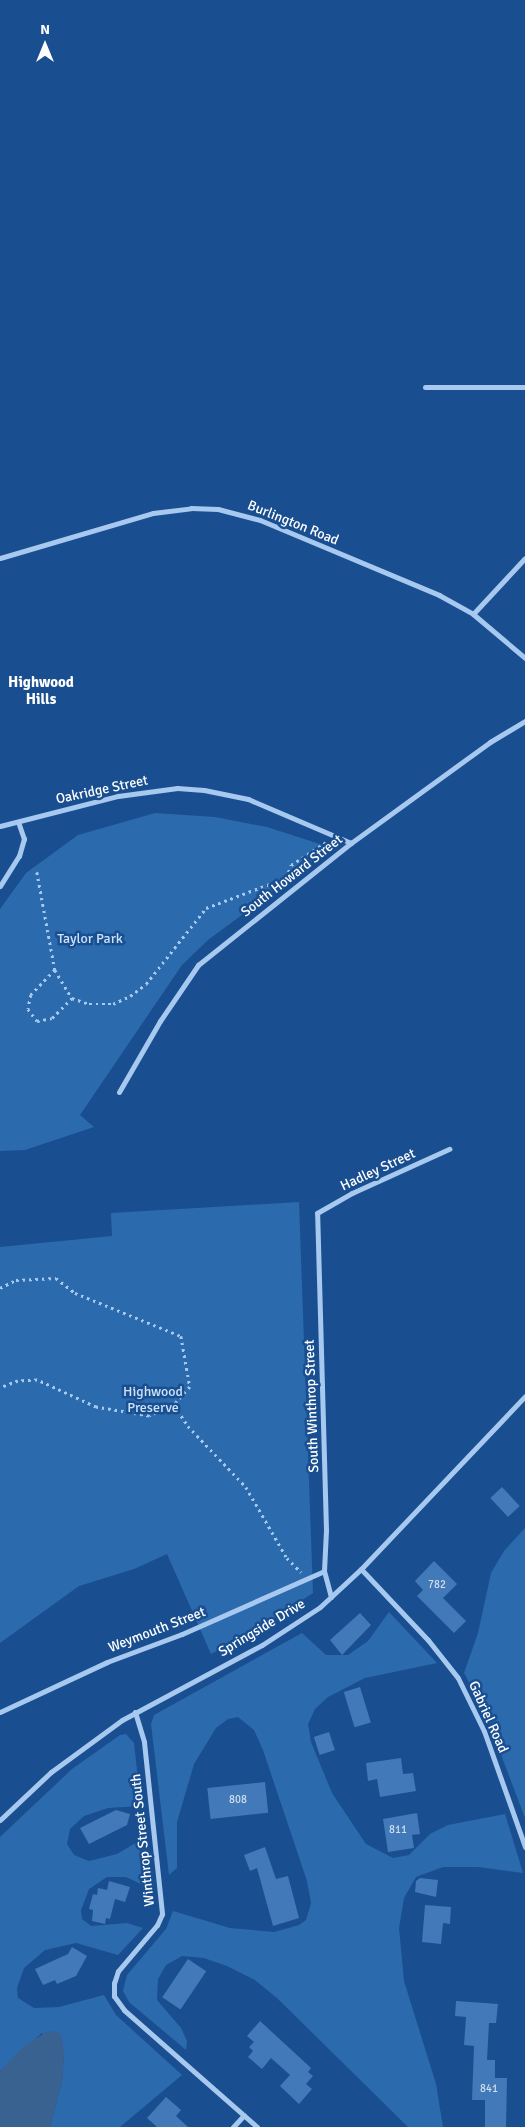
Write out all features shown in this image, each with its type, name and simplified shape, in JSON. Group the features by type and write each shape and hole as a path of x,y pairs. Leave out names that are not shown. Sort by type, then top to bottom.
{"street":[{"path":"425,387 525,387"},
{"name":"Burlington Road","path":"0,558 153,513 191,508 218,509 260,520 439,595 474,614 525,658"},
{"path":"474,614 525,558"},
{"name":"South Howard Street","path":"119,1092 160,1021 198,965 351,844 490,742 525,721"},
{"name":"Oakridge Street","path":"0,826 118,796 177,788 204,790 248,799 351,844"},
{"path":"0,886 19,856 24,839 18,822"},
{"name":"Hadley Street","path":"317,1213 352,1192 449,1149"},
{"name":"South Winthrop Street","path":"317,1213 326,1530 324,1571 331,1598"},
{"name":"Springside Drive","path":"0,1820 64,1761 135,1712 274,1638 331,1598 525,1396"},
{"name":"Gabriel Road","path":"360,1569 433,1647 461,1684 487,1739 525,1847"},
{"name":"Weymouth Street","path":"0,1712 107,1662 182,1634 324,1571"},
{"name":"Winthrop Street South","path":"135,1712 144,1742 162,1914 157,1925 118,1971 114,1983 114,1996 124,2010 257,2127"},
{"path":"232,2127 244,2115"}],"path":[{"path":"37,872 55,970 72,998 89,1004 113,1004 130,996 146,984 206,908 286,878 291,865 333,836"},
{"path":"55,970 31,995 28,1009 37,1021 52,1018 72,998"},
{"path":"0,1288 16,1280 56,1278 75,1293 181,1336 190,1387 174,1405 149,1416 96,1407 37,1380 18,1381 0,1388"},
{"path":"174,1405 188,1426 246,1487 286,1558 307,1579"}],"green space":[{"name":"Taylor Park","path":"155,813 215,817 267,827 332,848 208,940 182,965 80,1115 94,1127 25,1150 0,1151 0,909 26,873 78,835"},
{"name":"Highwood Preserve","path":"299,1202 313,1593 251,1633 211,1654 167,1554 134,1569 79,1586 0,1643 0,1247 112,1236 111,1213"},
{"path":"525,1528 525,1818 486,1715 464,1673 478,1633 491,1573 504,1551"},
{"path":"389,1612 437,1663 365,1678 328,1697 315,1709 308,1724 311,1742 332,1793 366,1844 393,1858 409,1855 430,1834 448,1825 505,1814 523,1873 478,1867 443,1867 416,1877 404,1898 399,1928 404,1981 436,2084 443,2127 408,2127 278,1999 255,1980 227,1966 204,1958 182,1956 166,1965 158,1979 157,2000 181,2028 187,2041 186,2050 129,2002 123,1991 127,1975 166,1929 173,1911 230,1928 274,1932 299,1925 306,1920 311,1903 307,1881 263,1750 254,1730 238,1717 228,1719 216,1728 194,1764 177,1822 177,1868 169,1875 151,1724 154,1715 302,1633 326,1655 348,1655 368,1641"},
{"path":"126,1734 134,1743 141,1806 108,1808 84,1816 70,1829 67,1844 74,1855 89,1861 117,1854 144,1838 149,1888 126,1877 107,1877 89,1889 81,1910 82,1919 91,1926 127,1923 143,1928 118,1955 76,1943 45,1950 24,1968 17,1988 18,1998 34,2008 59,2007 104,1995 116,2015 182,2075 120,2127 50,2127 62,2081 64,2053 42,2033 0,2071 0,1837 72,1769 120,1735"}],"shaded area":[{"path":"48,2031 58,2032 62,2037 64,2053 62,2081 50,2127 0,2127 0,2071 24,2046"}],"building":[{"path":"502,1487 520,1506 508,1517 490,1498"},
{"path":"434,1561 457,1584 443,1598 466,1621 454,1633 417,1596 423,1590 415,1581"},
{"path":"360,1613 371,1625 342,1655 330,1640"},
{"path":"360,1687 371,1722 355,1727 344,1692"},
{"path":"329,1732 335,1750 320,1755 314,1737"},
{"path":"401,1758 403,1774 413,1773 416,1791 380,1797 377,1779 368,1781 366,1763"},
{"path":"265,1782 268,1813 211,1819 207,1788"},
{"path":"116,1810 130,1814 127,1825 89,1844 80,1828"},
{"path":"417,1813 420,1834 412,1835 414,1848 388,1852 383,1819"},
{"path":"265,1847 276,1879 288,1876 299,1918 273,1926 257,1868 250,1871 244,1855"},
{"path":"420,1878 438,1880 436,1897 415,1892 416,1881"},
{"path":"109,1881 130,1887 125,1902 115,1899 110,1919 106,1918 105,1924 92,1921 93,1910 89,1909 93,1894 97,1895 98,1888 107,1890"},
{"path":"425,1905 451,1907 450,1924 443,1923 441,1944 422,1942"},
{"path":"72,1947 87,1956 76,1976 57,1984 55,1980 43,1985 35,1969 68,1954"},
{"path":"188,1959 206,1971 181,2009 162,1997"},
{"path":"456,2001 498,2004 496,2023 489,2023 487,2060 495,2060 495,2078 507,2078 506,2127 485,2127 485,2100 472,2100 474,2046 464,2045 466,2017 455,2016"},
{"path":"260,2021 311,2068 308,2072 313,2076 306,2084 312,2089 299,2104 280,2086 290,2075 271,2058 262,2069 248,2057 253,2051 249,2047 254,2042 247,2036"},
{"path":"166,2097 181,2110 176,2116 188,2127 157,2127 147,2118"}],"district":[{"name":"Highwood Hills","path":"41,690"}]}
